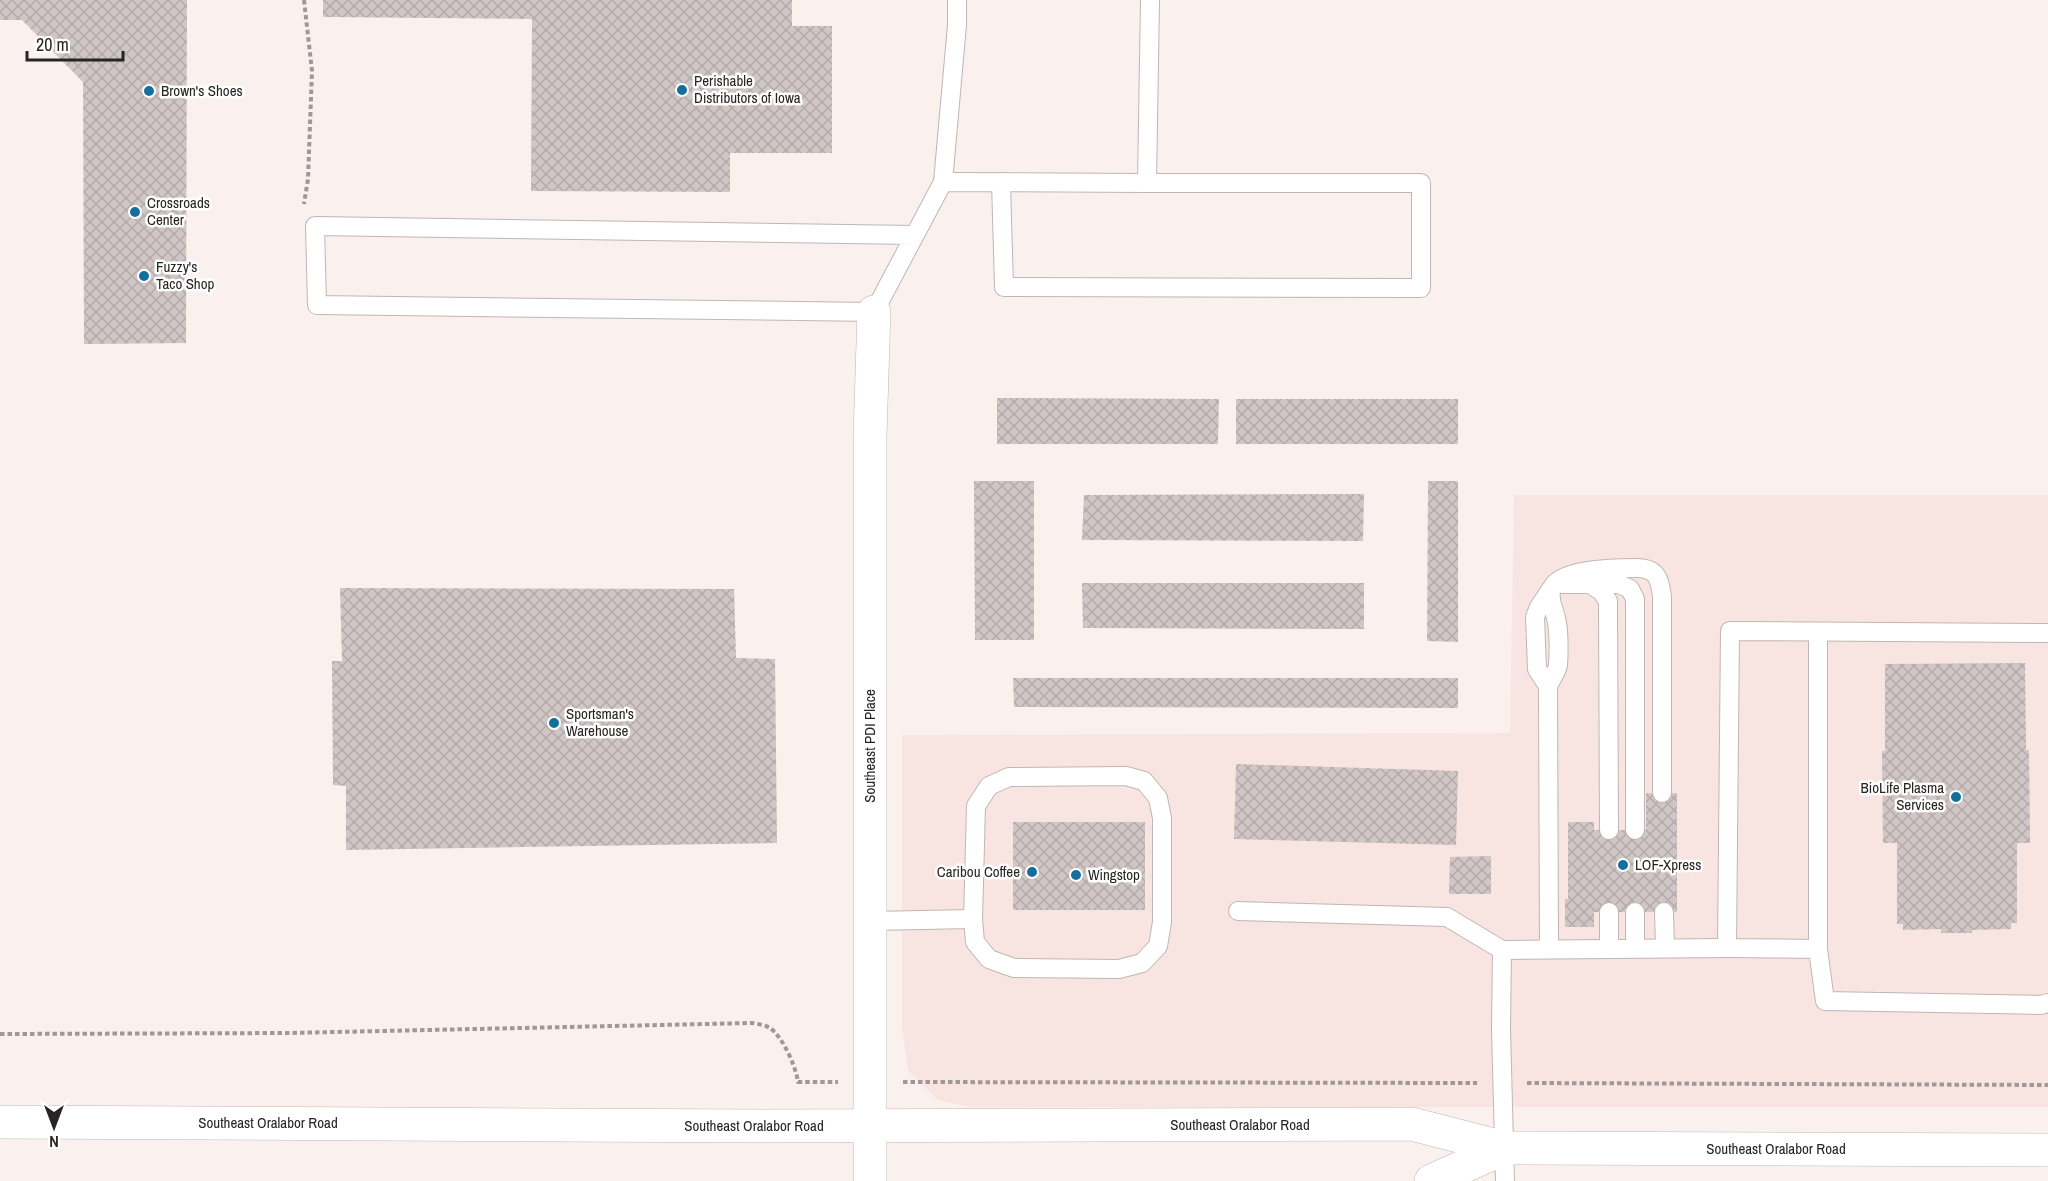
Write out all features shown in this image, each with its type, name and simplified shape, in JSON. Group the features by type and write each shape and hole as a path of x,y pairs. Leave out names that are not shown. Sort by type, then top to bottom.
{"main road":[{"name":"Southeast PDI Place","path":"870,1181 870,436 874,312"},
{"name":"Southeast Oralabor Road","path":"0,1122 870,1126 1412,1125 1505,1148 2048,1150"},
{"name":"Southeast Oralabor Road","path":"1431,1181 1505,1148"}],"lane":[{"path":"914,235 315,226 317,305 874,312 943,182 957,25 957,0"},
{"path":"1147,183 1150,0"},
{"path":"943,182 1001,182 1147,183 1421,183 1421,288 1004,287 1001,182"},
{"path":"1552,586 1582,571 1608,568 1644,568 1655,572 1660,580 1662,597 1662,793"},
{"path":"1552,586 1588,583 1619,584 1630,589 1635,599 1635,830"},
{"path":"1588,583 1601,591 1608,601 1610,830"},
{"path":"1549,949 1548,686 1558,666 1556,618 1550,603 1552,586"},
{"path":"1728,948 1730,632 2048,633"},
{"path":"1818,632 1818,949 1826,1001 2041,1005 2048,1003"},
{"path":"1126,776 1144,781 1158,798 1162,818 1162,922 1158,945 1142,963 1119,969 1014,968 989,959 975,942 973,919 976,806 989,786 1010,777 1126,776"},
{"path":"1238,911 1447,917 1502,950 1818,949"},
{"path":"1610,912 1610,949"},
{"path":"1635,912 1635,948"},
{"path":"1664,912 1665,948"},
{"path":"870,921 973,919"},
{"path":"1502,950 1501,1029 1505,1181"}],"path":[{"path":"304,0 312,72 308,179 304,204 315,226"},
{"path":"0,1034 289,1033 752,1023 768,1026 778,1034 797,1072 798,1082 2048,1085"}],"shaded area":[{"path":"1514,495 2048,495 2048,1107 970,1107 938,1100 908,1071 902,1026 902,735 1510,733"}],"building":[{"name":"Crossroads Center","path":"0,0 187,0 186,343 84,344 83,82 22,20 0,20"},
{"name":"Perishable Distributors of Iowa","path":"323,0 792,0 792,26 832,26 832,153 730,153 730,192 531,191 532,19 323,17"},
{"path":"997,398 1219,399 1218,444 997,444"},
{"path":"1236,399 1458,399 1458,444 1236,444"},
{"path":"974,481 1034,481 1034,640 975,640"},
{"path":"1428,481 1458,481 1458,642 1427,641"},
{"path":"1364,494 1363,541 1082,540 1084,495"},
{"path":"1082,583 1364,583 1364,629 1083,628"},
{"name":"Sportsman's Warehouse","path":"340,588 734,589 736,658 775,659 777,843 346,850 346,786 333,785 332,661 342,661"},
{"name":"BioLife Plasma Services","path":"2025,663 2030,843 2017,843 2017,923 2011,923 2011,929 1972,930 1972,933 1941,933 1941,929 1903,930 1903,924 1897,924 1897,843 1883,843 1882,751 1885,751 1885,664"},
{"path":"1013,678 1458,678 1458,708 1014,707"},
{"path":"1236,764 1458,771 1456,845 1234,839"},
{"name":"LOF-Xpress","path":"1646,793 1677,793 1677,912 1594,912 1594,927 1565,927 1565,899 1568,899 1568,822 1594,822 1594,830 1646,830"},
{"path":"1013,822 1145,822 1145,910 1013,910"},
{"path":"1491,856 1491,894 1449,894 1450,857"}],"place":[{"name":"Perishable Distributors of Iowa","path":"682,90"},
{"name":"Brown's Shoes","path":"149,91"},
{"name":"Crossroads Center","path":"135,212"},
{"name":"Fuzzy's Taco Shop","path":"144,276"},
{"name":"Sportsman's Warehouse","path":"554,723"},
{"name":"BioLife Plasma Services","path":"1956,797"},
{"name":"LOF-Xpress","path":"1623,865"},
{"name":"Caribou Coffee","path":"1032,872"},
{"name":"Wingstop","path":"1076,875"}]}
